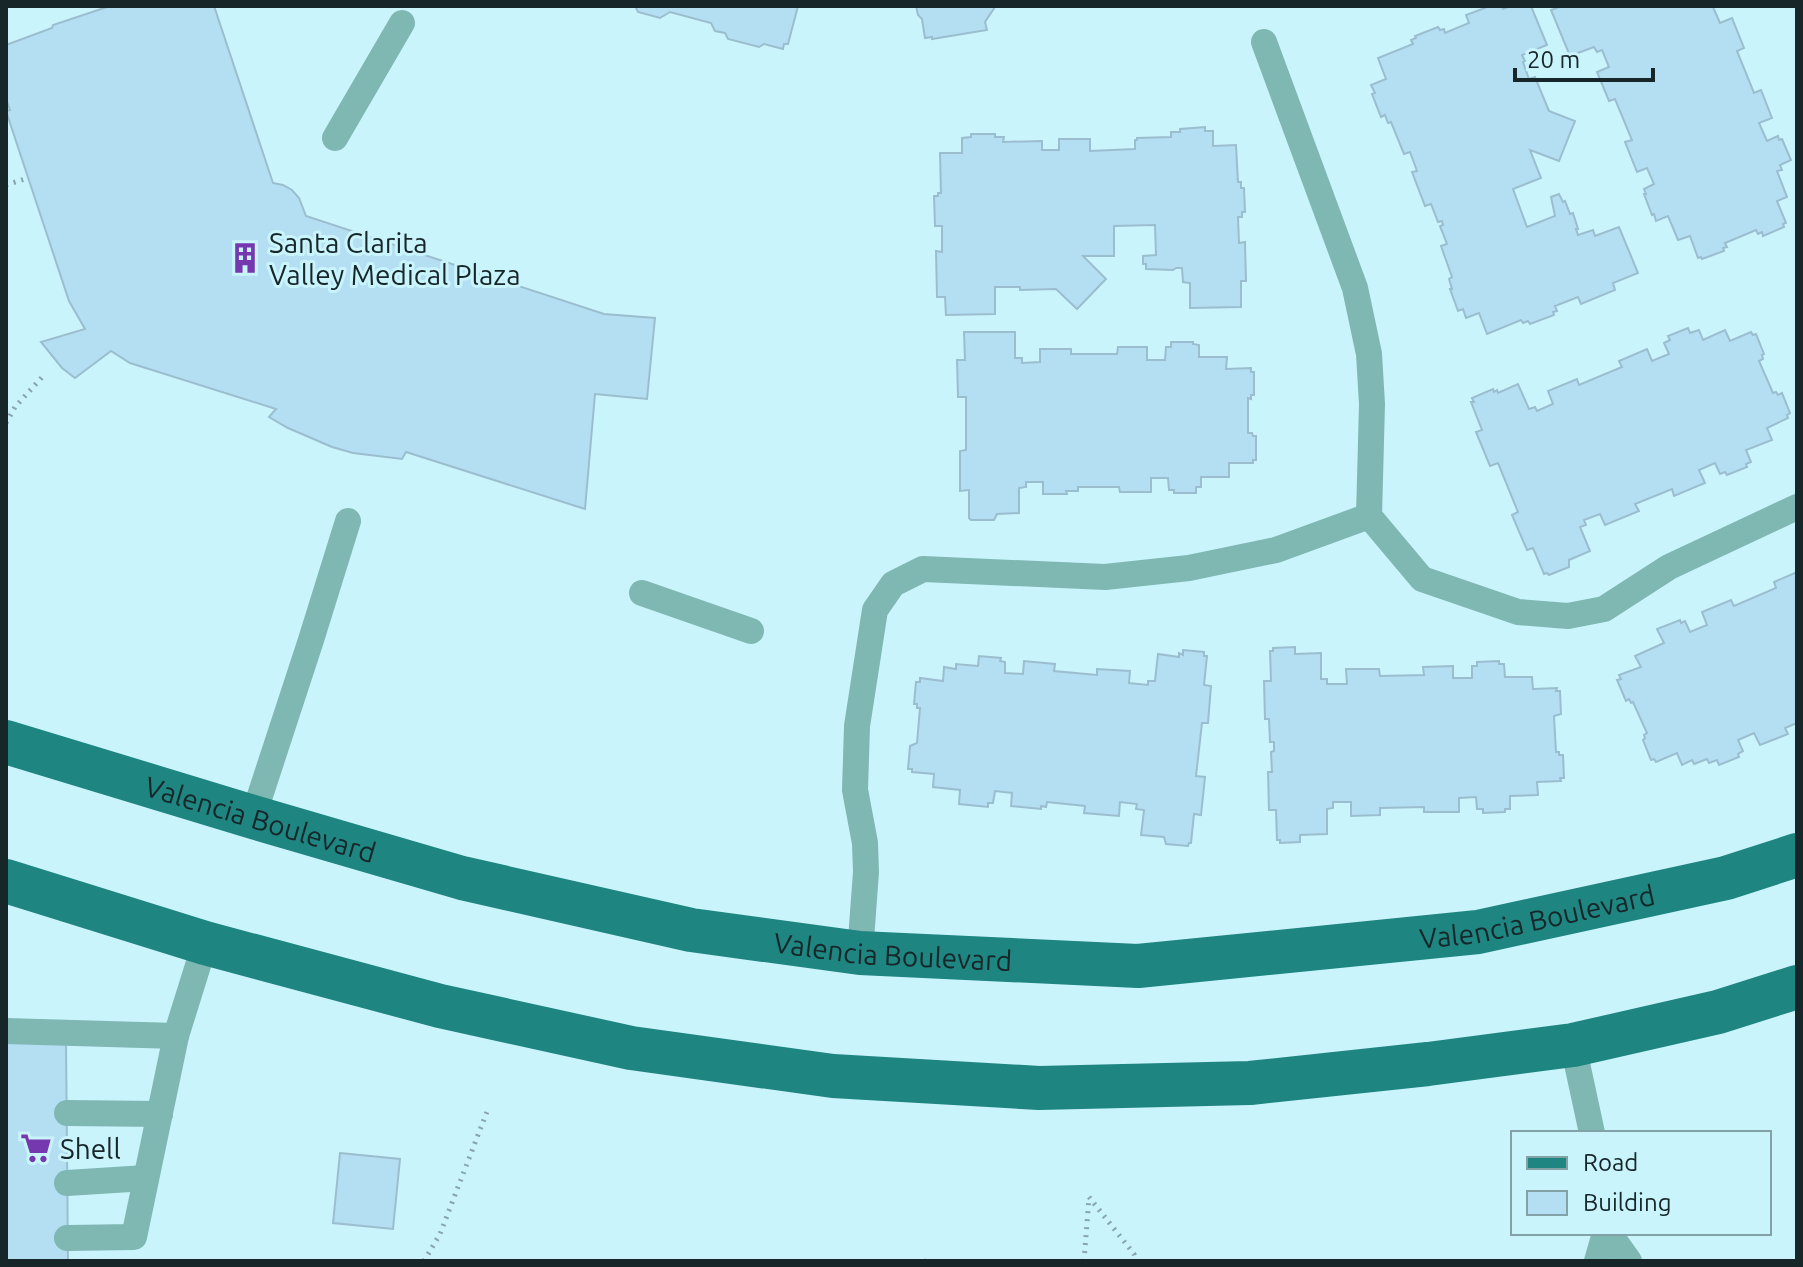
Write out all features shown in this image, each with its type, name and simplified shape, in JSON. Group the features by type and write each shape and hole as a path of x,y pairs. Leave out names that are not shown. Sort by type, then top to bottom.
{"main road":[{"name":"Valencia Boulevard","path":"6,742 462,878 691,930 860,953 1138,966 1478,932 1726,878 1797,855"},
{"path":"6,881 205,943 440,1006 631,1048 833,1076 1039,1088 1250,1083 1573,1045 1718,1012 1797,987"}],"lane":[{"path":"335,138 402,23"},
{"path":"1264,42 1358,301 1369,354 1372,404 1369,516 1422,579 1518,612 1568,616 1604,609 1669,567 1797,507"},
{"path":"860,953 866,872 865,843 855,790 857,726 875,610 893,584 923,569 1105,577 1189,568 1276,550 1369,516"},
{"path":"253,817 348,521"},
{"path":"642,593 751,631"},
{"path":"67,1238 134,1237 176,1036 205,943"},
{"path":"6,1031 176,1036"},
{"path":"1573,1045 1592,1131"},
{"path":"67,1113 160,1114"},
{"path":"67,1183 146,1178"},
{"path":"1597,1261 1606,1235"},
{"path":"1609,1235 1629,1261"}],"path":[{"path":"6,185 25,179"},
{"path":"6,423 15,407 44,375"},
{"path":"424,1261 440,1234 488,1109"},
{"path":"1084,1261 1089,1197 1134,1254 1136,1261"}],"building":[{"name":"Santa Clarita Valley Medical Plaza","path":"110,6 214,6 273,183 292,190 306,216 604,314 655,318 647,399 595,394 585,509 406,452 402,459 332,447 269,417 276,409 130,363 111,351 75,378 62,368 41,342 85,329 69,301 6,111 10,110 6,99 6,45"},
{"path":"635,6 798,6 788,44 784,44 783,49 728,39 725,33 715,31 711,23 670,12 660,18 638,12"},
{"path":"916,6 1003,6 995,7 985,22 987,30 932,39 925,38"},
{"path":"1490,6 1502,6 1503,9 1531,6 1547,45 1522,55 1529,79 1535,77 1549,111 1575,121 1559,161 1530,150 1541,178 1513,189 1527,227 1555,216 1551,197 1559,194 1570,214 1573,213 1578,235 1593,230 1595,236 1619,227 1638,273 1613,283 1615,290 1581,304 1578,297 1555,306 1557,311 1553,312 1554,315 1530,324 1521,320 1487,334 1479,313 1466,318 1463,309 1458,311 1450,289 1449,279 1452,277 1441,246 1447,244 1440,226 1443,225 1442,221 1438,222 1431,204 1425,206 1412,172 1417,171 1410,152 1404,154 1391,122 1388,123 1385,115 1381,117 1371,85 1386,79 1378,58 1413,44 1411,40 1415,36 1438,27 1445,33 1469,23 1466,15"},
{"path":"1562,6 1715,6 1720,23 1732,18 1744,48 1737,51 1754,93 1761,90 1772,118 1759,123 1767,141 1778,136 1779,140 1782,139 1791,160 1780,165 1782,170 1777,171 1787,197 1777,201 1786,223 1784,227 1763,236 1756,230 1725,243 1727,247 1723,248 1724,251 1702,259 1698,258 1690,236 1678,240 1668,216 1656,221 1644,194 1644,189 1654,184 1647,168 1637,172 1625,142 1632,140 1615,99 1609,101 1597,72 1609,67 1602,50 1597,52 1594,47 1570,56 1551,10"},
{"path":"1205,127 1205,131 1213,131 1213,146 1236,145 1238,182 1244,188 1245,212 1238,217 1239,243 1245,242 1246,281 1241,281 1241,307 1190,308 1190,283 1183,282 1182,268 1146,269 1146,264 1143,264 1143,256 1156,255 1155,225 1114,226 1114,256 1083,256 1106,279 1077,309 1056,289 995,287 995,314 946,315 945,297 937,297 936,251 942,252 942,226 935,226 934,196 941,193 940,153 962,153 962,138 971,137 971,134 995,134 995,137 1004,137 1003,142 1042,141 1042,150 1059,150 1059,139 1090,139 1090,151 1135,149 1137,138 1171,137 1171,132 1180,132 1180,129"},
{"path":"1688,328 1690,333 1699,330 1703,340 1725,330 1730,341 1751,332 1756,334 1764,354 1759,361 1773,393 1782,393 1790,413 1788,418 1767,428 1772,440 1746,450 1751,462 1746,464 1747,467 1727,475 1725,472 1720,474 1715,463 1699,470 1705,483 1674,496 1672,489 1635,504 1639,511 1605,525 1600,514 1584,520 1586,525 1580,527 1590,551 1569,560 1569,567 1544,574 1533,548 1527,550 1512,515 1518,512 1498,463 1490,466 1476,432 1482,430 1472,398 1493,389 1498,393 1518,384 1529,409 1535,407 1537,411 1553,404 1548,391 1577,379 1579,385 1622,367 1619,361 1647,349 1652,361 1669,354 1664,343 1670,340 1668,336"},
{"path":"964,332 1015,332 1015,358 1022,358 1022,363 1040,362 1040,349 1071,349 1071,354 1117,354 1118,347 1147,347 1147,360 1165,360 1166,347 1171,347 1171,342 1193,342 1199,345 1199,357 1227,357 1226,369 1251,368 1254,372 1254,395 1248,398 1248,433 1256,436 1256,460 1253,463 1229,463 1229,477 1201,477 1201,487 1196,487 1196,493 1174,493 1174,490 1169,490 1168,478 1151,478 1151,492 1120,492 1119,487 1078,487 1078,491 1066,491 1067,494 1043,494 1043,482 1026,482 1026,487 1019,488 1019,513 997,514 994,520 971,520 969,490 960,491 960,451 966,450 966,397 958,397 957,360 965,360"},
{"path":"1797,572 1797,723 1785,728 1788,734 1760,745 1754,733 1738,740 1743,751 1738,754 1739,757 1719,765 1717,760 1709,763 1707,759 1694,764 1692,760 1682,765 1677,753 1656,762 1651,760 1643,740 1647,733 1633,702 1629,699 1626,701 1617,680 1621,679 1619,675 1641,667 1635,656 1664,643 1657,629 1680,620 1681,623 1685,621 1690,632 1707,625 1702,612 1731,600 1734,606 1776,588 1774,582"},
{"path":"1295,647 1295,654 1321,653 1321,679 1327,679 1327,684 1347,684 1346,669 1379,669 1380,676 1424,675 1423,667 1453,666 1453,678 1472,678 1472,666 1477,666 1477,662 1499,661 1499,664 1504,664 1505,677 1532,677 1533,689 1557,688 1556,691 1560,691 1561,714 1554,716 1556,752 1563,755 1564,778 1560,778 1561,781 1537,782 1538,795 1510,796 1510,809 1505,809 1505,812 1483,813 1483,809 1477,809 1476,797 1459,798 1459,812 1424,812 1424,807 1380,808 1380,815 1351,816 1351,802 1333,802 1333,808 1327,809 1327,834 1300,835 1300,842 1280,843 1277,840 1276,810 1269,810 1268,772 1272,772 1274,742 1270,742 1269,719 1265,719 1264,681 1271,681 1270,651 1273,648"},
{"path":"1183,650 1204,652 1207,656 1204,685 1211,686 1208,723 1202,723 1196,776 1205,777 1201,815 1194,814 1188,846 1166,844 1164,837 1141,835 1144,810 1136,809 1137,804 1120,802 1119,816 1084,813 1085,806 1047,802 1046,807 1041,806 1041,809 1011,806 1012,793 995,791 993,803 988,803 988,807 959,804 960,790 933,787 934,774 908,769 910,746 917,743 920,708 914,704 916,682 920,682 920,678 943,681 944,667 956,669 956,664 978,666 979,656 1001,658 1000,661 1005,662 1005,673 1023,674 1024,661 1055,664 1054,671 1097,675 1097,669 1130,671 1129,683 1148,685 1148,681 1155,681 1158,654 1179,657 1179,653 1183,655"},
{"name":"Shell","path":"6,1040 66,1040 68,1261 6,1261"},
{"path":"340,1153 400,1159 393,1229 333,1223"}],"place":[{"name":"Santa Clarita Valley Medical Plaza","path":"245,258"},
{"name":"Shell","path":"36,1148"}]}
